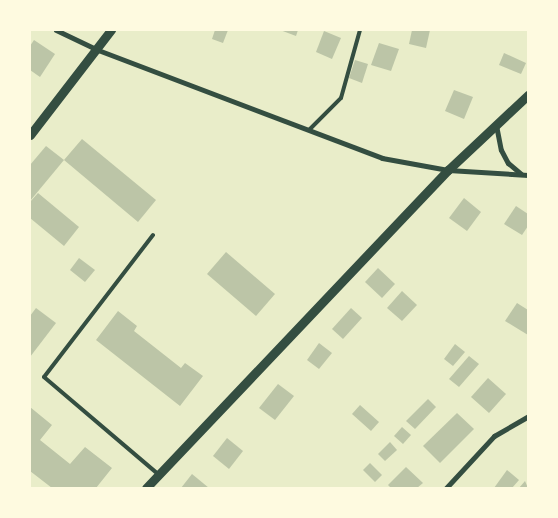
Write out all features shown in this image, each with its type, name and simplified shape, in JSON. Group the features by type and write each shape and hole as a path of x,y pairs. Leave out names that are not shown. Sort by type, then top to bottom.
{"street":[{"path":"56,30 98,50 382,158 448,170 525,175"},
{"path":"30,134 98,50 111,30"},
{"path":"146,488 448,170 528,95"},
{"path":"496,125 501,150 508,163 525,175"},
{"path":"446,488 494,436 528,416"}],"lane":[{"path":"309,130 340,98 360,30"},
{"path":"153,235 44,377 159,475"}],"building":[{"path":"215,30 228,30 223,43 212,39"},
{"path":"280,30 298,30 296,36"},
{"path":"412,30 430,30 426,48 409,44"},
{"path":"324,31 341,38 332,59 316,52"},
{"path":"34,40 55,54 40,77 30,70 30,46"},
{"path":"379,43 399,49 391,71 371,65"},
{"path":"504,53 526,63 521,74 499,65"},
{"path":"355,60 368,64 362,83 349,78"},
{"path":"454,90 473,97 464,119 445,111"},
{"path":"82,139 156,200 138,222 64,160"},
{"path":"46,146 64,160 30,201 30,165"},
{"path":"38,193 79,227 64,246 30,218 30,202"},
{"path":"464,198 481,212 467,231 449,218"},
{"path":"516,206 528,214 528,226 522,235 504,224"},
{"path":"226,252 275,294 256,316 207,274"},
{"path":"79,258 95,270 85,282 70,270"},
{"path":"378,268 395,284 382,298 365,282"},
{"path":"402,291 417,305 402,321 387,308"},
{"path":"517,303 528,310 528,335 505,321"},
{"path":"36,308 56,323 30,357 30,316"},
{"path":"351,308 362,318 343,339 332,329"},
{"path":"118,311 137,326 134,331 181,368 185,363 203,376 180,406 96,340"},
{"path":"319,343 332,353 319,369 307,360"},
{"path":"455,344 465,352 453,366 444,359"},
{"path":"469,356 479,364 459,387 449,379"},
{"path":"488,378 506,394 489,413 471,397"},
{"path":"278,384 294,396 275,420 259,408"},
{"path":"428,399 436,407 415,429 406,421"},
{"path":"360,405 379,422 371,431 352,414"},
{"path":"30,407 52,425 40,440 70,464 85,447 112,468 96,488 52,488 30,471"},
{"path":"457,413 474,429 440,463 423,446"},
{"path":"402,427 411,435 403,444 394,436"},
{"path":"227,438 243,451 229,469 213,456"},
{"path":"390,442 397,450 385,461 378,454"},
{"path":"370,463 382,475 375,482 363,470"},
{"path":"406,467 423,483 417,488 391,488 388,485"},
{"path":"507,470 519,480 512,488 494,488"},
{"path":"192,474 209,488 181,488"},
{"path":"525,481 528,488 519,488"}]}
